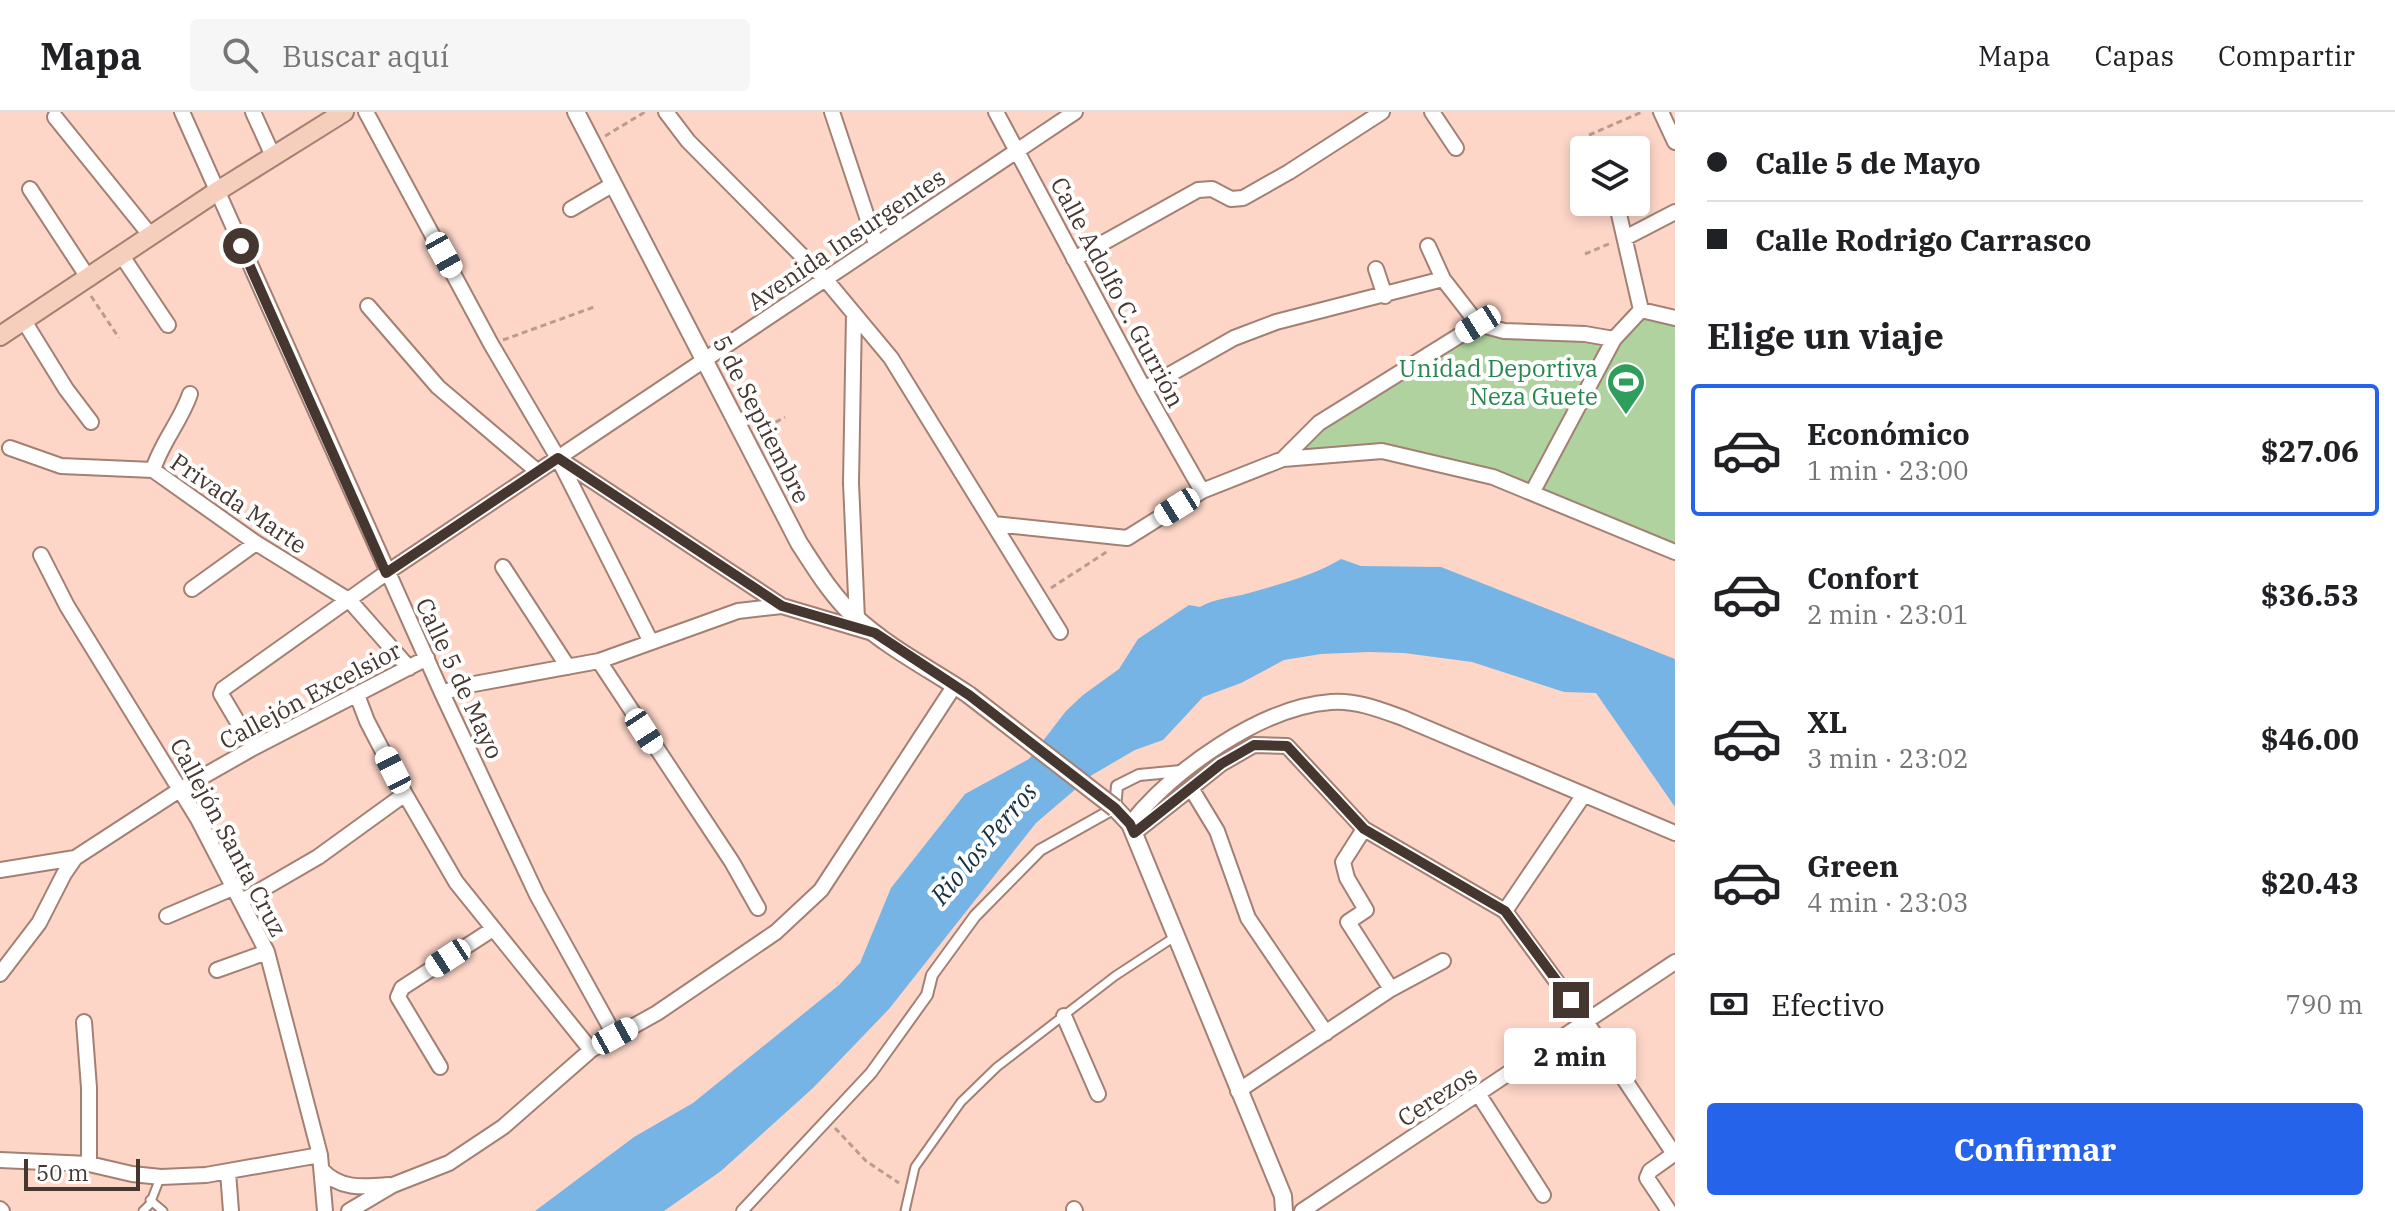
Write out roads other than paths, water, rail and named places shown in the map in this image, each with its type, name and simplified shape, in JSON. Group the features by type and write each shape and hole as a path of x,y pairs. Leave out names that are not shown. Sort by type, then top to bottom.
{"main road":[{"path":"0,336 216,192 344,112"}],"street":[{"name":"Calle 5 de Mayo","path":"182,112 442,693 537,895 615,1036"},
{"path":"253,112 273,156"},
{"path":"366,112 491,344 558,458 651,642"},
{"name":"5 de Septiembre","path":"576,112 799,543 832,592 857,619 969,695 1115,808 1132,828"},
{"path":"666,112 688,141 826,280 891,358 1060,632"},
{"path":"832,112 876,244"},
{"name":"Calle Adolfo C. Gurrión","path":"996,112 1202,491"},
{"name":"Avenida Insurgentes","path":"253,748 221,694 223,689 386,573 1075,112"},
{"path":"1074,259 1198,190 1212,189 1231,199 1243,198 1382,112"},
{"path":"1432,112 1456,148"},
{"path":"1661,112 1675,142"},
{"path":"55,117 151,236"},
{"path":"571,209 612,185"},
{"path":"30,189 86,281"},
{"path":"1625,238 1675,212"},
{"path":"1620,216 1641,310"},
{"path":"1428,246 1443,279 1478,324 1504,331 1585,334 1614,339"},
{"path":"122,256 168,325"},
{"path":"1376,269 1385,296"},
{"path":"1144,389 1234,338 1276,322 1443,279"},
{"path":"368,306 438,387 537,471"},
{"path":"1641,310 1675,318"},
{"path":"1533,491 1614,339 1641,310"},
{"path":"854,314 851,483 857,619"},
{"path":"24,321 66,389 91,422"},
{"path":"1283,459 1319,423 1478,324"},
{"path":"153,470 190,394"},
{"name":"Privada Marte","path":"10,448 61,466 153,470 256,543 350,601 409,668"},
{"path":"994,524 1127,538 1202,491 1283,459 1382,451 1493,477 1675,552"},
{"path":"558,458 782,606 875,633"},
{"path":"192,589 256,543"},
{"name":"Callejón Santa Cruz","path":"41,555 67,606 181,789 267,952 321,1163 325,1211"},
{"path":"503,567 568,667"},
{"path":"442,693 463,686 599,661 738,611 782,606"},
{"name":"Callejón Excelsior","path":"0,870 75,858 181,789 253,748 427,658"},
{"path":"599,661 732,862 758,908"},
{"path":"349,1211 393,1185 449,1163 503,1127 591,1050 657,1013 776,932 821,890 955,685"},
{"path":"357,695 405,794 456,882 591,1050"},
{"path":"1132,828 1145,805 1180,772 1223,742 1299,709 1333,702 1373,707 1403,718 1675,833"},
{"path":"1132,828 1221,764 1254,745 1287,746 1364,829 1505,911 1587,1023 1674,1153 1650,1171 1647,1178 1669,1211"},
{"path":"742,1211 871,1073 927,995 932,975 975,916 1040,850 1115,808 1117,786 1139,775 1180,772"},
{"path":"1191,788 1217,831 1248,918 1326,1033"},
{"path":"167,916 238,894 318,857 405,794"},
{"path":"1505,911 1583,796"},
{"path":"1132,828 1283,1204 1300,1211"},
{"path":"1364,829 1343,862 1347,878 1366,910 1348,922 1391,989"},
{"path":"0,974 39,923 75,858"},
{"path":"440,1067 398,997 402,988 493,929"},
{"path":"217,970 267,952"},
{"path":"1238,1091 1391,989 1443,961"},
{"name":"Cerezos","path":"1300,1211 1675,962"},
{"path":"1064,1016 1098,1094"},
{"path":"84,1022 89,1088 89,1164"},
{"path":"1479,1095 1543,1195"},
{"path":"0,1160 89,1164 161,1177 321,1163 330,1179 355,1188 393,1185"},
{"path":"228,1172 231,1211"}],"lane":[{"path":"905,1211 915,1167 961,1102 997,1067 1115,976 1176,936"},
{"path":"143,1211 161,1177"},
{"path":"150,1200 163,1211"}],"water":[{"name":"Rio los Perros","path":"1341,559 1361,566 1441,567 1675,659 1675,807 1596,693 1564,692 1472,662 1404,653 1321,654 1284,660 1241,683 1203,697 1163,740 1135,750 1092,775 1036,823 889,1009 813,1088 721,1171 664,1211 535,1211 634,1137 693,1103 839,985 860,963 891,888 965,794 1029,759 1066,711 1119,669 1138,639 1189,605 1200,607 1284,583"}],"place":[{"name":"Unidad Deportiva Neza Guete","path":"1626,416"}]}
